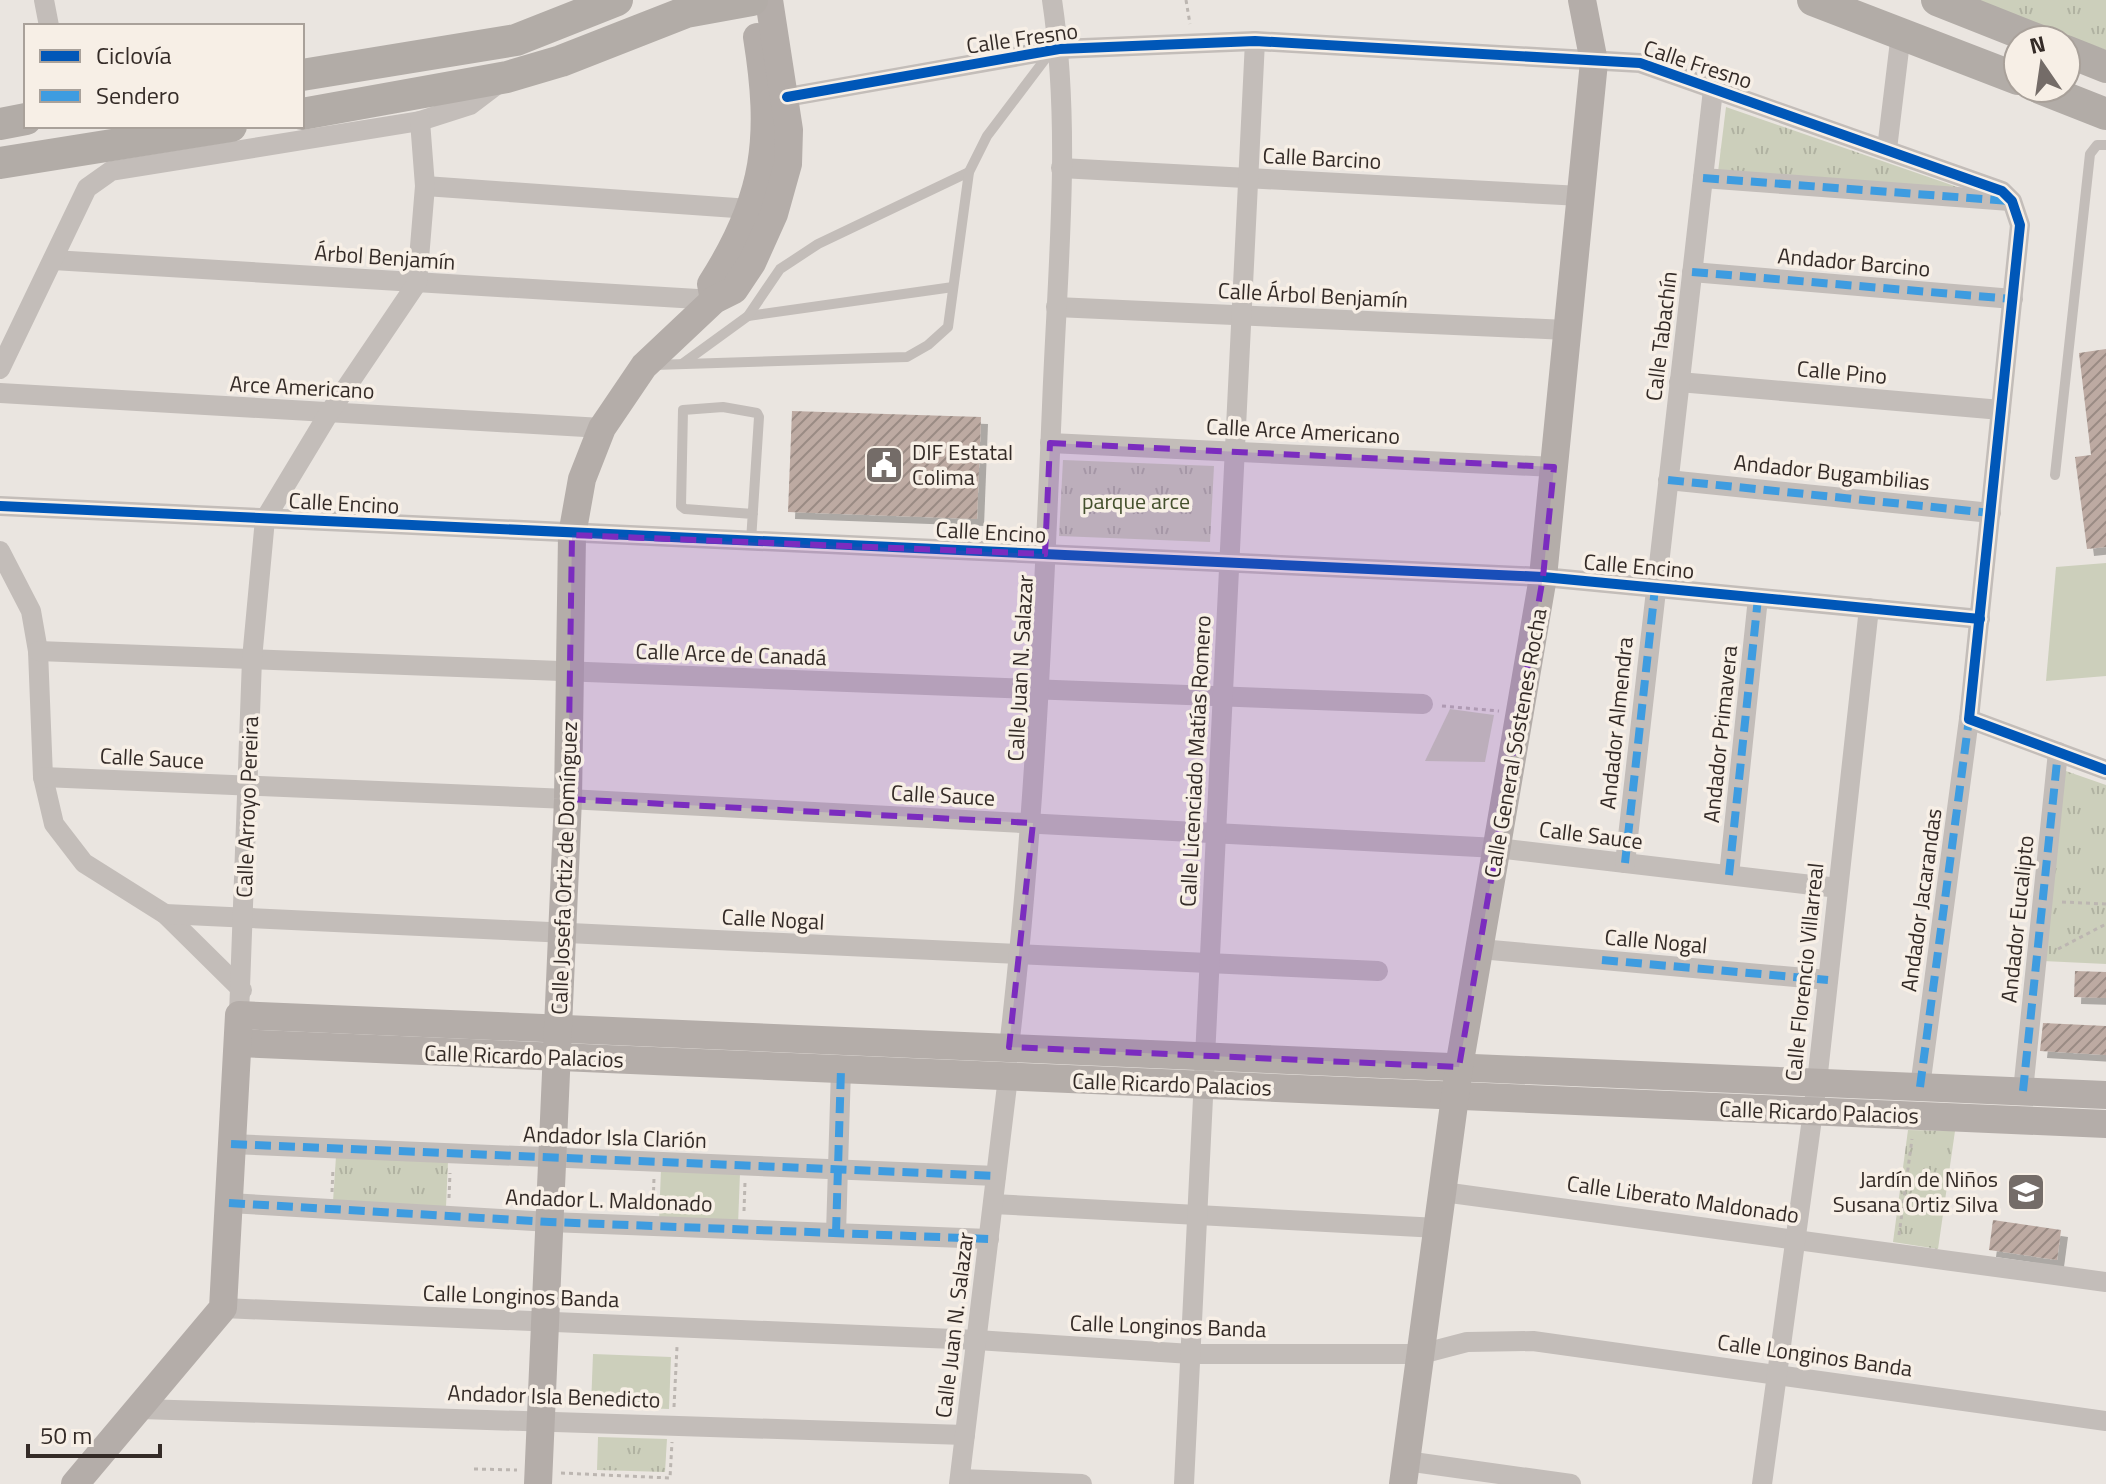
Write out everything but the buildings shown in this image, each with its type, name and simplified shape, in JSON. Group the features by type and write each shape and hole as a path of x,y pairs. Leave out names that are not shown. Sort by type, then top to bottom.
{"main road":[{"path":"304,75 516,40 617,0"},
{"path":"304,114 507,77 561,61 686,12 751,0"},
{"path":"1813,0 2002,73"},
{"path":"1937,0 2002,26"},
{"path":"2082,57 2106,67"},
{"path":"2081,104 2106,114"},
{"path":"0,163 218,128"}],"street":[{"path":"44,0 49,24"},
{"path":"714,300 711,284 732,252 763,167 766,92 751,0"},
{"name":"Calle Josefa Ortiz de Domínguez","path":"538,1484 568,799 572,535 582,479 602,428 644,366 714,300 734,290 752,263 774,214 788,164 787,97 769,0"},
{"name":"Calle Juan N. Salazar","path":"1009,1047 1033,823 1056,307 1061,168 1052,0"},
{"name":"Calle General Sóstenes Rocha","path":"1405,1472 1459,1067 1543,577 1594,62 1582,0"},
{"path":"1887,149 1901,33"},
{"name":"Calle Fresno","path":"787,97 1055,50 1193,43 1255,41 1640,63 2002,191 2012,201"},
{"name":"Calle Licenciado Matías Romero","path":"1184,1484 1255,41"},
{"path":"0,369 87,188 111,171 420,121 470,105 507,77"},
{"name":"Calle Tabachín","path":"1655,588 1713,90"},
{"name":"Calle Arroyo Pereira","path":"223,1308 244,918 252,659 265,519 329,413 417,283 425,186 420,121"},
{"name":"Calle Barcino","path":"1061,168 1581,196"},
{"path":"1703,178 2012,201 2020,225 1969,719 2106,770"},
{"path":"425,186 750,209"},
{"name":"Árbol Benjamín","path":"53,260 714,300"},
{"name":"Andador Barcino","path":"1692,272 2013,299"},
{"name":"Calle Árbol Benjamín","path":"1056,307 1567,330"},
{"name":"Calle Pino","path":"1679,382 2001,410"},
{"name":"Arce Americano","path":"0,393 602,428"},
{"name":"Calle Arce Americano","path":"1050,443 1554,467"},
{"name":"Andador Bugambilias","path":"1668,480 1991,513"},
{"name":"Calle Encino","path":"0,506 572,535 1543,577 1980,619"},
{"path":"0,551 23,590 38,651 43,777 54,824 84,863 165,914 240,1002"},
{"name":"Andador Almendra","path":"1625,863 1655,588"},
{"name":"Andador Primavera","path":"1729,875 1758,598"},
{"name":"Calle Florencio Villarreal","path":"1762,1484 1817,1082 1869,608"},
{"name":"Calle Arce de Canadá","path":"38,651 1423,704"},
{"name":"Andador Jacarandas","path":"1920,1087 1969,719"},
{"name":"Andador Eucalipto","path":"2023,1091 2058,752"},
{"name":"Calle Sauce","path":"43,777 568,799 1497,848 1838,888"},
{"name":"Calle Nogal","path":"165,914 1378,971"},
{"name":"Calle Nogal","path":"1480,949 1828,980"},
{"name":"Calle Ricardo Palacios","path":"240,1002 559,1028 2106,1095"},
{"name":"Calle Ricardo Palacios","path":"238,1043 2106,1124"},
{"path":"836,1233 841,1069"},
{"name":"Calle Juan N. Salazar","path":"960,1482 1008,1077"},
{"name":"Andador Isla Clarión","path":"231,1144 996,1176"},
{"name":"Calle Liberato Maldonado","path":"1443,1192 2106,1282"},
{"name":"Andador L. Maldonado","path":"229,1203 550,1222 989,1239"},
{"path":"993,1204 1438,1228"},
{"path":"75,1484 223,1308"},
{"name":"Calle Longinos Banda","path":"223,1308 977,1340 1191,1354 1421,1354 1467,1342 1533,1341 2106,1421"},
{"name":"Andador Isla Benedicto","path":"141,1409 541,1419 965,1435"},
{"path":"1405,1472 1571,1484"},
{"path":"960,1482 1082,1484"}],"lane":[{"path":"644,366 907,357 928,345 948,327 969,172 987,136 1055,50"},
{"path":"2055,475 2090,154 2097,145 2106,145"},
{"path":"681,365 748,316 780,269 793,260 818,244 969,172"},
{"path":"748,316 953,287"},
{"path":"751,541 753,514 757,413 723,407 683,410 681,506 685,509 753,514"}],"path":[{"path":"1186,0 1193,43"},
{"path":"1423,704 1520,713"},
{"path":"2042,902 2106,904"},
{"path":"2036,959 2106,924"},
{"path":"1896,1252 1915,1116"},
{"path":"331,1210 334,1148"},
{"path":"448,1216 451,1154"},
{"path":"652,1226 655,1163"},
{"path":"744,1230 745,1167"}],"highlighted area":[{"path":"1050,443 1554,467 1543,577 1459,1067 1009,1047 1033,823 568,799 572,535 1045,554"}],"green space":[{"path":"1967,0 2106,0 2106,50 2082,41 2082,24 2034,24"},
{"path":"1726,107 1969,191 1718,172"},
{"name":"parque arce","path":"1063,460 1214,466 1210,542 1059,536"},
{"path":"2106,563 2106,676 2046,681 2056,567"},
{"path":"1450,709 1494,715 1485,762 1425,761"},
{"path":"2063,770 2106,785 2106,964 2043,961"},
{"path":"1908,1130 1955,1131 1938,1249 1893,1242"},
{"path":"336,1156 448,1161 446,1207 333,1202"},
{"path":"661,1169 740,1173 738,1225 659,1221"},
{"path":"593,1354 671,1357 669,1409 591,1406"},
{"path":"598,1437 667,1439 665,1472 597,1470"}],"marked path":[{"path":"1703,178 2010,201"},
{"path":"1692,272 2013,299"},
{"path":"1668,480 1991,513"},
{"path":"1625,863 1655,588"},
{"path":"1729,875 1758,598"},
{"path":"1920,1087 1969,719"},
{"path":"2023,1091 2058,752"},
{"path":"1602,960 1828,980"},
{"path":"836,1233 841,1069"},
{"path":"231,1144 996,1176"},
{"path":"229,1203 550,1222 989,1239"}],"cycle path":[{"path":"787,97 1059,49 1255,41 1640,63 2002,191 2012,201 2020,225 1969,719 2106,770"},
{"path":"0,506 1543,577 1980,619"}],"place":[{"name":"DIF Estatal Colima","path":"884,465"},
{"name":"Jardín de Niños Susana Ortiz Silva","path":"2026,1192"}]}
